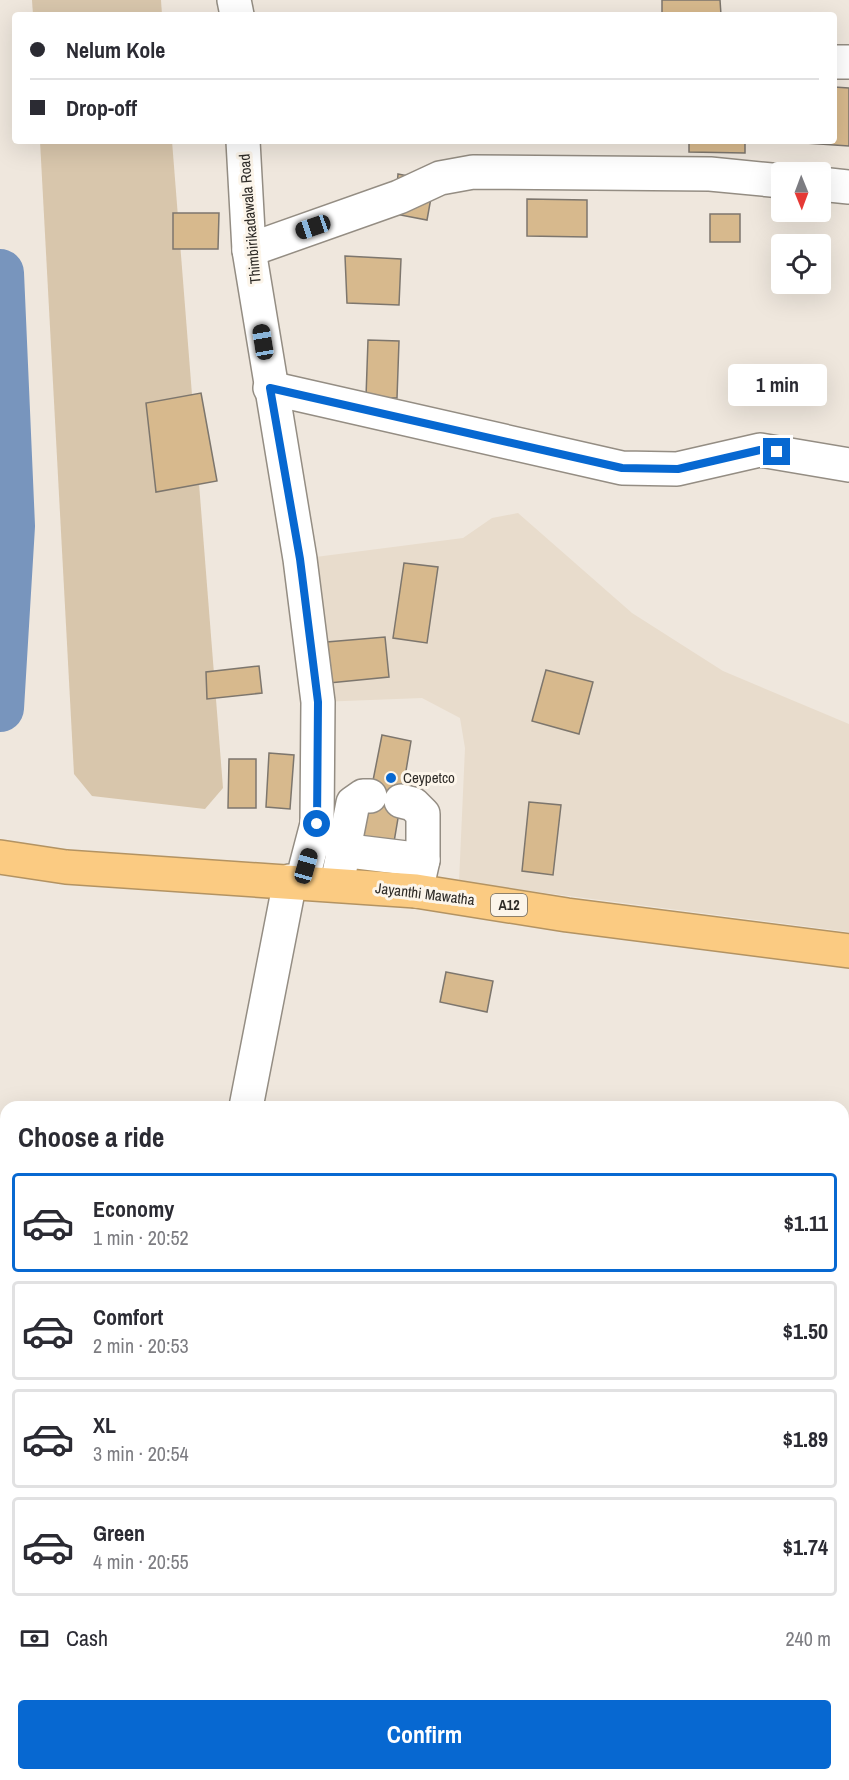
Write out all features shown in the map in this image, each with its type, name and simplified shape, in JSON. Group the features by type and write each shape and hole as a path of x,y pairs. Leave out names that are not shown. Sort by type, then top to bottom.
{"highway":[{"name":"Jayanthi Mawatha","path":"0,857 66,867 167,874 298,873 337,884 419,876 567,915 849,951"}],"street":[{"name":"Thimbirikadawala Road","path":"243,144 249,250 300,559 318,702 317,824 298,873 247,1101"},
{"path":"249,250 399,197 441,178 473,172 710,174 771,180"},
{"path":"831,185 849,187"},
{"path":"270,388 622,468 678,469 760,450 849,465"},
{"path":"337,884 341,850 352,803 363,796 385,799 413,804 423,814 419,876 341,850"}],"shaded area":[{"path":"32,0 161,0 162,12 33,12"},
{"path":"40,144 172,144 223,788 205,809 92,796 74,774"},
{"path":"518,513 632,613 723,671 849,724 849,932 459,882 465,748 460,718 422,698 318,702 300,559 463,538 492,518"}],"building":[{"path":"662,0 720,0 721,12 662,12"},
{"path":"837,87 849,88 849,146 820,144 837,144"},
{"path":"689,144 745,144 745,153 689,152"},
{"path":"398,174 434,181 427,220 395,214"},
{"path":"527,199 587,200 587,237 527,236"},
{"path":"173,213 219,213 218,249 173,249"},
{"path":"710,214 740,214 740,242 710,242"},
{"path":"345,256 401,259 399,305 347,303"},
{"path":"368,340 399,341 397,398 366,397"},
{"path":"201,393 217,481 156,492 146,403"},
{"path":"404,563 438,567 427,643 393,638"},
{"path":"385,637 389,677 319,684 315,643"},
{"path":"259,666 262,693 207,699 206,672"},
{"path":"546,670 593,682 579,734 532,721"},
{"path":"382,735 411,741 394,842 362,836"},
{"path":"269,753 294,755 290,809 266,807"},
{"path":"229,759 256,759 256,808 228,808"},
{"path":"529,802 561,805 553,875 522,871"},
{"path":"446,972 493,981 487,1012 440,1002"}],"waterway":[{"path":"0,273 11,526 0,708"}],"place":[{"name":"Ceypetco","path":"391,778"}],"route":[{"path":"317,824 318,702 300,559 270,388 622,468 678,469 760,450 777,452"}]}
